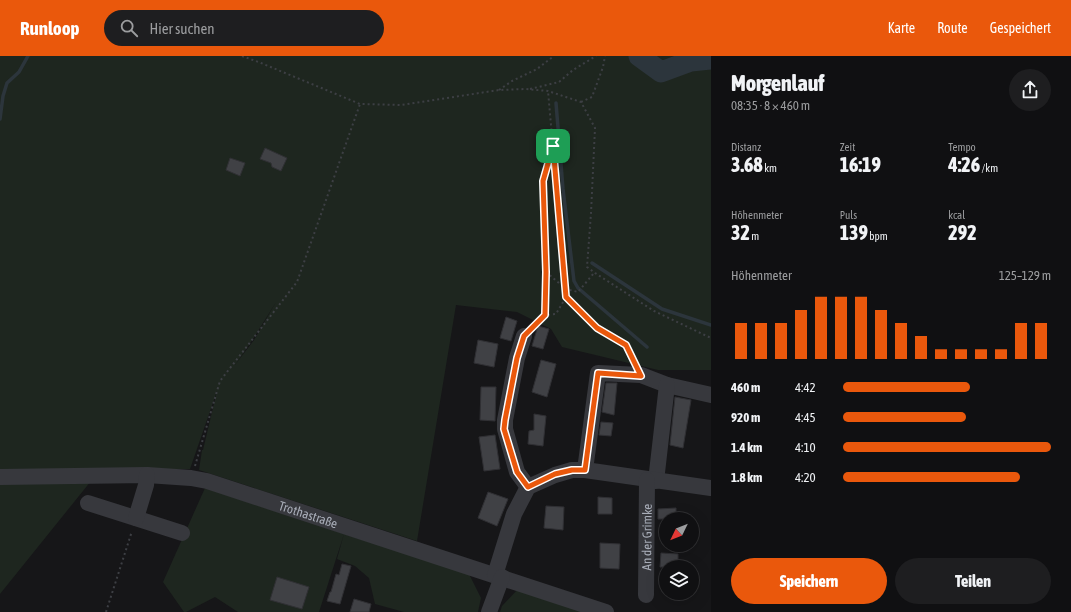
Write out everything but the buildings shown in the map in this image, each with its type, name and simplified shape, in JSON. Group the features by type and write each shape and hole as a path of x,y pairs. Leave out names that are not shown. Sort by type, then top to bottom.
{"street":[{"path":"524,336 517,358 504,429 517,472 528,487"},
{"path":"585,470 598,373 641,376 667,385 711,395"},
{"name":"An der Grimke","path":"646,595 651,480 667,385"},
{"path":"489,612 514,514 528,487 555,474 572,470 585,470 711,488"},
{"path":"136,518 146,485 147,475"},
{"name":"Trothastraße","path":"0,477 147,475 191,478 222,486 606,612"},
{"path":"88,503 182,533"}],"path":[{"path":"242,56 360,104 401,105 499,90 526,89 548,91 581,102 592,97 603,68 605,56"},
{"path":"499,90 512,81 537,69 554,56"},
{"path":"526,89 559,82 573,70 596,56"},
{"path":"524,336 545,315 556,314 566,297 548,91"},
{"path":"581,102 595,128 587,267 654,312 711,338"},
{"path":"191,478 220,381 297,282 360,104"},
{"path":"545,315 546,272 543,181 553,146"},
{"path":"546,272 566,289 578,292 594,273"},
{"path":"566,297 597,328 626,345 641,376"},
{"path":"106,612 136,518"}],"shaded area":[{"path":"0,56 711,56 711,370 658,370 562,347 551,329 517,312 456,305 417,541 199,470 202,450 217,391 190,469 0,470","holes":["276,302 254,340 235,365"]},
{"path":"91,481 0,594 0,482"},
{"path":"205,488 344,534 319,612 238,612 215,597 184,612 163,582"},
{"path":"344,534 469,574 481,598 478,612 404,612 375,604 369,578 355,566 337,559"},
{"path":"518,589 587,612 500,612 502,606"}],"waterway":[{"path":"0,119 3,96 7,83 19,72 28,56"},
{"path":"639,56 661,72 691,61 711,59"},
{"path":"556,103 563,189 574,281 578,288 647,347"},
{"path":"592,263 662,309 711,325"}],"route":[{"path":"553,146 566,297 597,328 626,345 641,376 598,373 585,470 572,470 555,474 528,487 517,472 504,429 517,358 524,336 545,315 546,272 543,181 553,146"}]}
